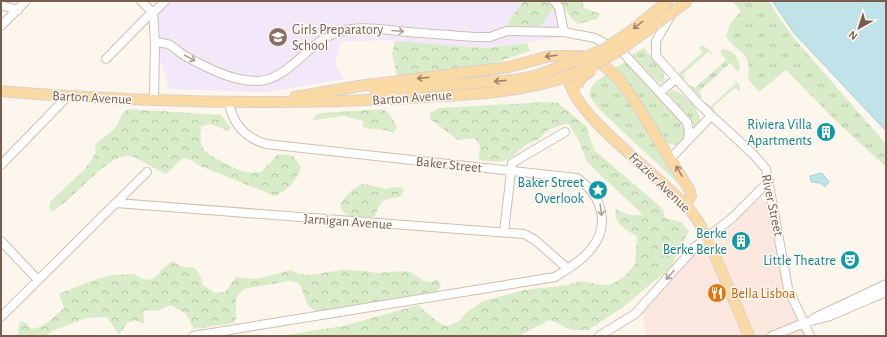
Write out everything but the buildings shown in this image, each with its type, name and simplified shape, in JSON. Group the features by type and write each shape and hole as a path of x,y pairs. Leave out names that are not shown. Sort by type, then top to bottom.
{"main road":[{"name":"Barton Avenue","path":"255,102 295,97 501,81 538,74 603,50 631,31 668,1"},
{"path":"586,110 579,95 577,85 582,77 637,43 678,5 688,1"},
{"name":"Barton Avenue","path":"1,91 67,97 229,103 345,102 518,89 554,81 605,60 623,48 678,5"},
{"path":"295,97 359,86 509,67 550,56 583,56 601,63 619,79 671,158 690,191 691,196 685,205"},
{"name":"Frazier Avenue","path":"570,63 568,76 575,95 586,110 685,205 698,222 749,336"}],"street":[{"path":"1,26 26,1"},
{"path":"141,1 152,13 155,42 154,100"},
{"path":"106,59 165,1"},
{"path":"554,1 558,7 564,32"},
{"path":"1,5 18,10"},
{"name":"River Street","path":"678,5 656,41 656,56 711,116 761,161 766,169 788,288 810,336"},
{"path":"155,42 170,45 180,53 211,70 244,80 257,81 267,80 282,73 324,38 336,32 353,29 372,28 482,37 490,37 507,31 564,32 595,38 624,54 687,122 689,131 688,140"},
{"path":"660,92 676,79"},
{"path":"1,165 67,97"},
{"name":"Baker Street","path":"192,336 545,280 555,277 568,269 591,250 599,239 602,223 601,205 593,192 577,178 266,144 253,140 239,126 231,113 229,103"},
{"path":"671,158 711,116"},
{"path":"504,232 512,163 565,132"},
{"path":"1,317 147,172"},
{"path":"599,336 635,314 706,237 732,218 768,181"},
{"name":"Jarnigan Avenue","path":"116,203 504,232 529,236 568,269"},
{"path":"1,241 38,280"},
{"path":"804,323 826,310 886,284"},
{"path":"772,336 804,323 830,316 886,292"}],"shaded area":[{"path":"165,1 554,1 564,32 562,37 486,48 384,40 341,42 335,65 344,79 267,92 169,89 155,42 153,13"},
{"path":"760,198 765,200 768,205 783,288 806,336 646,336 641,308 706,237 711,246"}],"green space":[{"path":"524,1 549,1 554,8 540,26 506,29 510,19"},
{"path":"559,1 582,1 584,8 600,14 597,19 578,24 571,18"},
{"path":"732,1 768,1 793,37 886,144 886,167 836,121 786,70 759,92 748,79 749,69 746,57 730,42 726,36 730,24 741,11"},
{"path":"395,41 486,48 527,43 530,51 491,64 397,76 392,54"},
{"path":"702,46 707,48 713,55 708,52 683,74 685,78 683,80 678,74 703,52 699,48"},
{"path":"644,48 665,73 663,74 665,79 662,83 657,81 632,55"},
{"path":"722,49 726,49 735,55 739,62 740,69 737,71 730,63 699,92 702,96 700,99 690,86 691,85 695,88 726,60 720,52"},
{"path":"627,61 685,125 685,136 678,145 669,144 665,140 631,86 614,68"},
{"path":"607,74 624,92 681,186 601,111 592,99 590,90 592,86"},
{"path":"733,78 740,85 740,91 735,88 713,107 713,112 705,105 706,103 711,106 736,83"},
{"path":"672,90 681,93 694,106 700,121 695,128 690,118 668,93"},
{"path":"547,102 558,103 586,126 594,150 655,202 663,210 665,218 681,222 689,231 671,267 622,308 588,330 572,330 550,320 519,336 279,336 343,326 418,305 439,323 447,326 458,322 465,314 483,301 524,290 568,285 581,281 601,285 612,284 625,276 635,264 637,237 621,226 618,222 615,214 616,209 629,215 643,215 587,162 579,141 569,124 548,130 539,139 527,144 510,158 501,162 479,160 480,146 475,138 458,140 430,119 430,113 440,108"},
{"path":"128,109 221,115 231,128 229,131 210,124 201,127 201,140 205,151 230,166 248,172 261,172 278,154 293,156 301,167 297,177 291,184 284,191 275,196 200,166 191,160 184,158 166,174 135,157 122,157 112,161 61,206 52,211 49,207 50,202 85,169 96,153 95,145 114,129 123,114"},
{"path":"382,109 389,114 397,127 393,133 385,130 363,127 363,121 344,116 313,120 316,115 324,113"},
{"path":"364,184 387,189 393,187 402,188 404,191 400,197 389,198 383,201 375,216 369,218 350,217 342,211 340,205 350,192"},
{"path":"173,261 179,266 195,268 199,273 203,285 215,293 225,292 236,277 257,279 291,270 299,274 310,275 343,270 376,273 403,271 410,272 424,281 431,282 438,279 441,286 437,292 429,294 316,311 309,306 298,282 289,281 244,289 236,298 236,319 233,323 194,329 186,314 171,305 157,311 143,310 144,324 135,320 127,323 119,335 107,317 86,318 52,331 46,336 17,336 20,321 26,323 31,329 36,328 49,321 64,308 59,294 63,292 108,276 134,274 147,280 152,279"}],"water":[{"path":"772,1 886,1 886,131 794,33"},
{"path":"822,173 829,182 825,187 820,183 811,182 810,176"}],"place":[{"name":"Girls Preparatory School","path":"278,37"},
{"name":"Riviera Villa Apartments","path":"826,132"},
{"name":"Baker Street Overlook","path":"598,190"},
{"name":"Berke Berke Berke","path":"741,241"},
{"name":"Little Theatre","path":"850,260"},
{"name":"Bella Lisboa","path":"717,293"}]}
